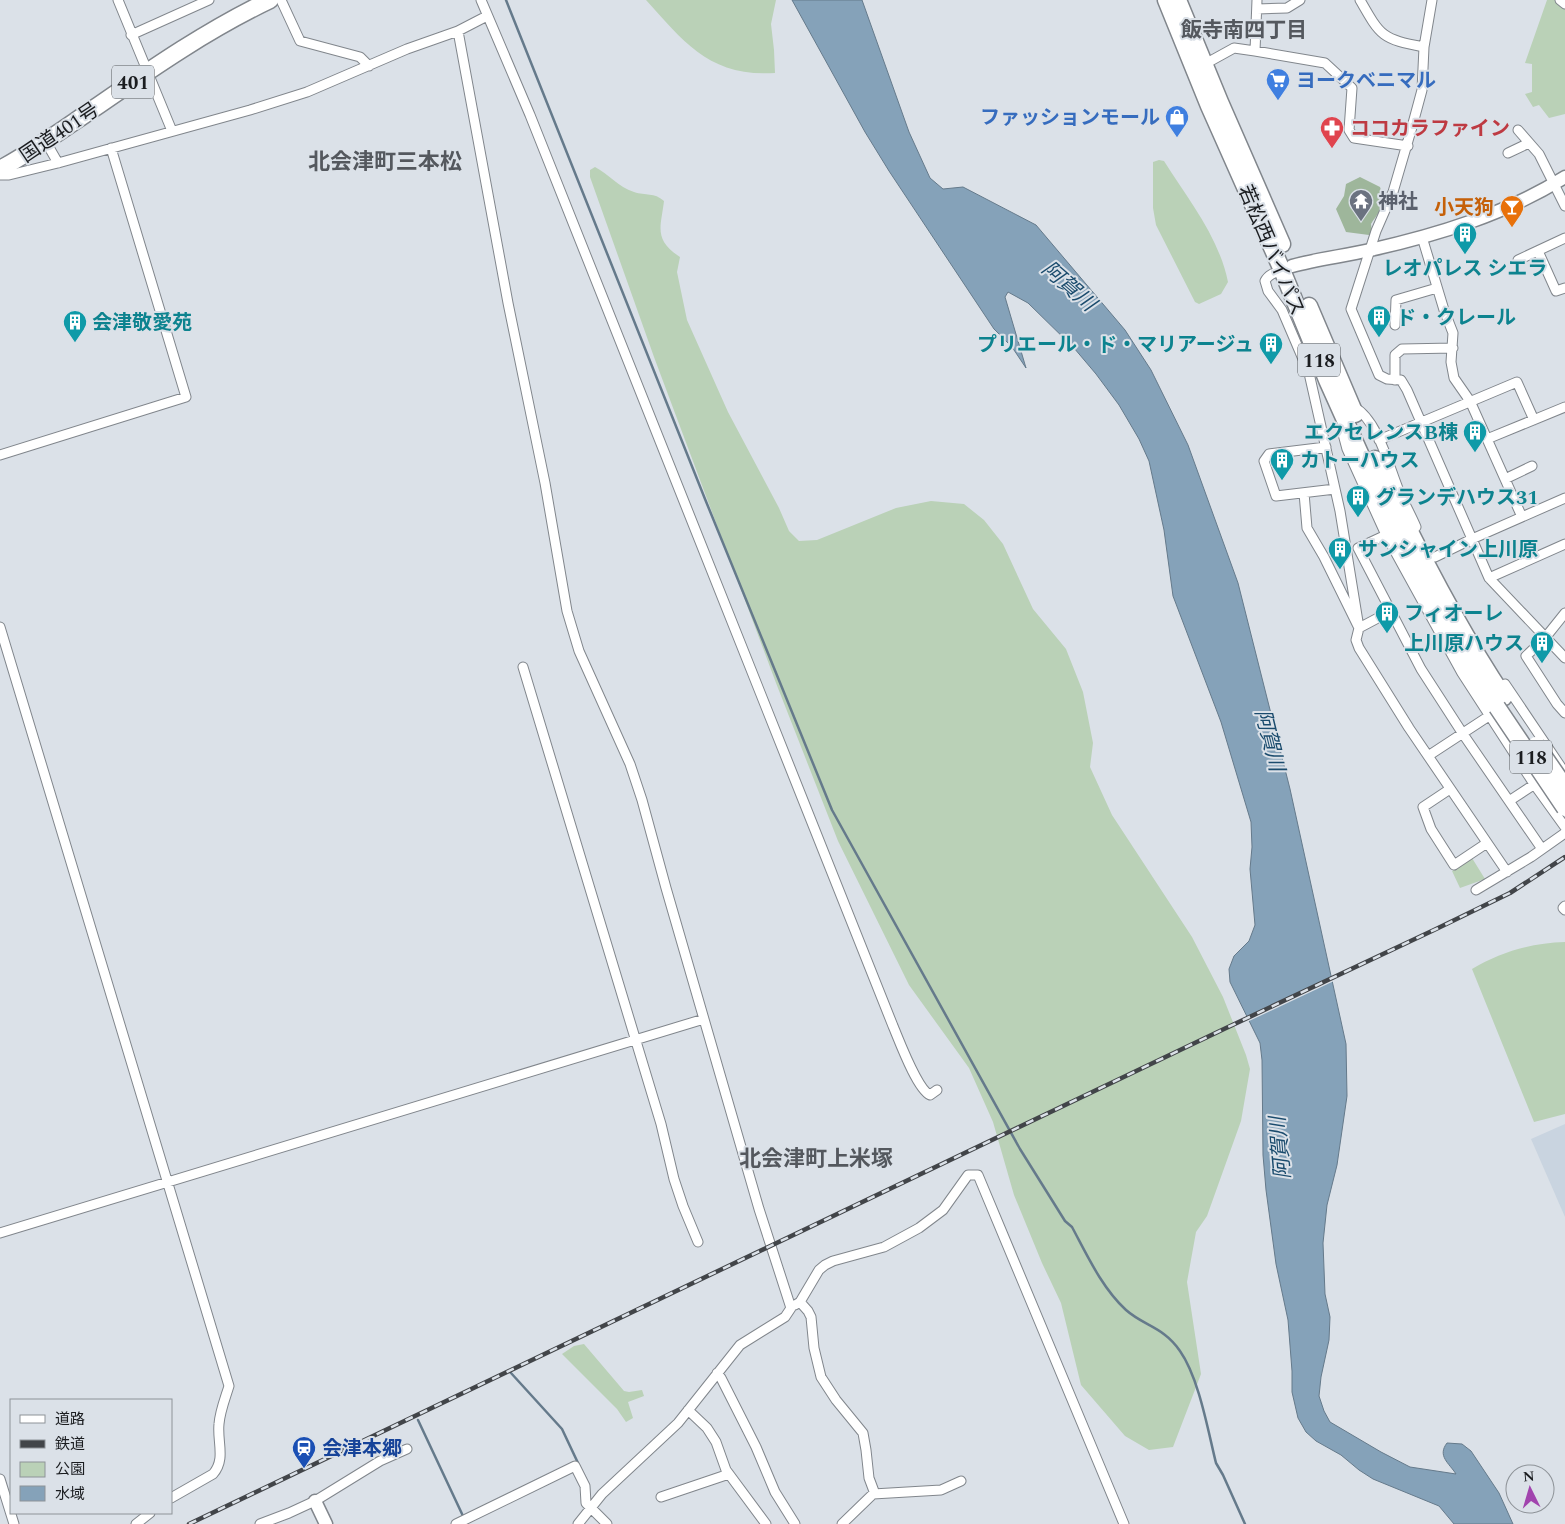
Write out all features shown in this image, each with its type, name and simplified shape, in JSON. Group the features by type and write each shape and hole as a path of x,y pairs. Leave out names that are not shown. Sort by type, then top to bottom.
{"highway":[{"name":"国道401号","path":"0,169 46,142 214,29 270,0"},
{"name":"若松西バイパス","path":"1166,0 1209,106 1423,558 1503,707 1565,808"},
{"name":"若松西バイパス","path":"1178,0 1287,268 1327,380 1403,549 1466,660 1565,787"}],"street":[{"path":"118,0 172,131"},
{"path":"131,35 209,0"},
{"path":"281,0 300,41 360,57 369,66"},
{"path":"1256,51 1257,4 1285,4 1300,0"},
{"path":"1360,0 1381,33 1396,42 1424,46"},
{"path":"1432,0 1424,46 1422,90 1408,146 1393,192 1370,250 1351,309 1379,375 1387,379 1400,380 1403,383 1489,578 1565,658"},
{"path":"1560,0 1565,4"},
{"path":"480,1 543,147 893,1026 911,1068 925,1093 930,1095 938,1090"},
{"path":"0,175 9,175 58,163 250,110 307,92 407,49 458,31 487,16"},
{"path":"458,31 508,303 545,483 567,611 579,651 630,764 642,800 759,1209 791,1308"},
{"path":"1205,64 1234,48 1326,63 1352,88 1349,130 1354,138 1408,146"},
{"path":"1518,130 1560,180 1565,206"},
{"path":"46,142 58,163"},
{"path":"1508,153 1529,143"},
{"path":"0,455 186,397 111,148"},
{"path":"1507,872 1428,756 1359,648 1356,640 1358,628 1340,511 1309,373 1282,310 1266,288 1265,281 1268,276 1287,268 1422,237 1487,215 1560,180"},
{"path":"1422,237 1453,333 1451,362 1454,378 1470,401 1522,517"},
{"path":"1518,260 1565,238"},
{"path":"1538,251 1556,291 1565,288"},
{"path":"1395,325 1396,300 1437,288"},
{"path":"1394,380 1395,355 1402,349 1453,348"},
{"path":"1379,440 1517,382 1534,420"},
{"path":"1351,406 1364,414 1379,440 1399,492 1435,565 1492,664 1503,707 1494,724"},
{"path":"1487,439 1565,407"},
{"path":"1350,429 1343,434 1347,448 1386,536 1462,674 1503,707 1563,766 1509,801"},
{"path":"1326,447 1269,454 1264,461 1276,496 1334,489"},
{"path":"1505,479 1532,466"},
{"path":"1304,493 1307,528 1324,557 1358,628"},
{"path":"1435,557 1565,498"},
{"path":"1347,552 1386,536"},
{"path":"1489,578 1565,544"},
{"path":"1358,548 1421,669 1542,849"},
{"path":"1358,628 1391,611"},
{"path":"1565,613 1526,656 1557,704 1565,712"},
{"path":"0,627 229,1386 218,1425 221,1460 218,1468 213,1474 172,1497"},
{"path":"523,667 662,1124 674,1180 698,1242"},
{"path":"1494,724 1503,707"},
{"path":"1428,756 1503,707"},
{"path":"1494,724 1565,827"},
{"path":"1450,788 1423,806 1431,829 1454,865 1487,843"},
{"path":"1476,890 1565,834"},
{"path":"1565,906 1563,908 1565,910"},
{"path":"0,1233 704,1019"},
{"path":"578,1524 602,1494 678,1423 740,1345 785,1317 791,1308 800,1302 819,1270 833,1261 879,1249 904,1238 943,1210 968,1175 978,1175 984,1184 1124,1524"},
{"path":"800,1302 811,1317 814,1348 821,1377 836,1400 863,1433 869,1478 875,1494"},
{"path":"716,1373 721,1378 756,1447 775,1492 795,1524"},
{"path":"688,1410 707,1428 716,1442 729,1474 766,1524"},
{"path":"260,1524 315,1501 380,1461 407,1450"},
{"path":"456,1524 575,1466 585,1486 586,1503 607,1524"},
{"path":"661,1497 729,1474"},
{"path":"0,1478 10,1511"},
{"path":"842,1524 875,1494 941,1490 960,1481"},
{"path":"315,1501 326,1524"},
{"path":"136,1524 149,1514"}],"shaded area":[{"path":"1565,1124 1565,1217 1531,1139"}],"green space":[{"path":"646,0 776,0 771,24 775,73 752,73 716,63 687,43"},
{"path":"1547,0 1557,0 1565,8 1565,114 1549,118 1539,105 1533,107 1525,94 1532,92 1532,64 1525,63"},
{"path":"1164,161 1202,219 1224,265 1228,282 1221,294 1199,304 1195,302 1156,225 1153,208 1153,162"},
{"path":"595,167 628,190 653,195 664,201 661,225 662,238 671,250 680,257 677,272 687,320 728,412 779,508 789,531 799,541 817,540 896,508 931,501 964,504 984,520 1003,544 1033,609 1066,649 1083,692 1093,743 1090,767 1112,815 1192,937 1223,997 1250,1069 1241,1121 1207,1216 1196,1232 1187,1282 1201,1374 1173,1447 1149,1450 1125,1436 1081,1385 1061,1303 1014,1195 993,1122 969,1068 909,985 838,841 776,683 654,357 590,177 590,170"},
{"path":"1360,177 1380,187 1382,193 1381,207 1371,224 1372,232 1369,235 1346,232 1336,209 1344,196 1346,184"},
{"path":"1472,858 1485,879 1460,888 1452,871"},
{"path":"1565,942 1565,1114 1534,1122 1472,969 1505,953 1528,946"},
{"path":"584,1344 624,1391 642,1390 644,1396 628,1402 633,1418 626,1422 617,1409 562,1354 574,1346"}],"water":[{"name":"阿賀川","path":"792,0 862,0 909,132 930,178 943,189 963,187 1036,225 1125,330 1151,370 1188,445 1238,583 1290,789 1346,1044 1347,1096 1337,1165 1327,1205 1323,1243 1325,1294 1330,1317 1329,1340 1319,1396 1330,1422 1410,1467 1456,1474 1445,1459 1443,1452 1447,1443 1462,1444 1471,1451 1499,1493 1505,1506 1505,1514 1508,1514 1513,1524 1454,1524 1439,1506 1373,1479 1341,1455 1316,1441 1306,1432 1298,1418 1292,1392 1288,1320 1276,1264 1266,1190 1263,1155 1262,1060 1260,1043 1230,982 1229,969 1234,956 1249,941 1255,925 1250,869 1252,847 1251,822 1221,722 1173,596 1164,530 1149,461 1139,439 1119,405 1096,374 1074,348 1028,303 1008,292 1005,297 1026,368 1012,347 994,329 865,132"}],"pier":[{"path":"1333,976 1334,981 1247,1022 1245,1018"}],"waterway":[{"path":"506,0 705,499 832,810 1020,1149 1065,1221 1072,1227 1102,1281 1126,1310 1161,1332 1174,1343 1187,1362 1198,1390 1216,1463 1245,1524"},
{"path":"511,1373 562,1429 578,1463"},
{"path":"418,1420 463,1516"}],"railway":[{"path":"189,1524 1434,930 1510,893 1565,857"}],"place":[{"name":"ヨークベニマル","path":"1278,101"},
{"name":"ファッションモール","path":"1177,138"},
{"name":"ココカラファイン","path":"1332,149"},
{"name":"神社","path":"1361,222"},
{"name":"小天狗","path":"1512,228"},
{"name":"レオパレス シエラ","path":"1465,255"},
{"name":"ド・クレール","path":"1379,338"},
{"name":"会津敬愛苑","path":"75,343"},
{"name":"プリエール・ド・マリアージュ","path":"1271,365"},
{"name":"エクセレンスB棟","path":"1475,453"},
{"name":"カトーハウス","path":"1282,481"},
{"name":"グランデハウス31","path":"1358,518"},
{"name":"サンシャイン上川原","path":"1340,570"},
{"name":"フィオーレ","path":"1387,634"},
{"name":"上川原ハウス","path":"1542,664"},
{"name":"会津本郷","path":"304,1469"}],"district":[{"name":"飯寺南四丁目","path":"1244,30"},
{"name":"北会津町三本松","path":"385,161"},
{"name":"北会津町上米塚","path":"816,1158"}]}
